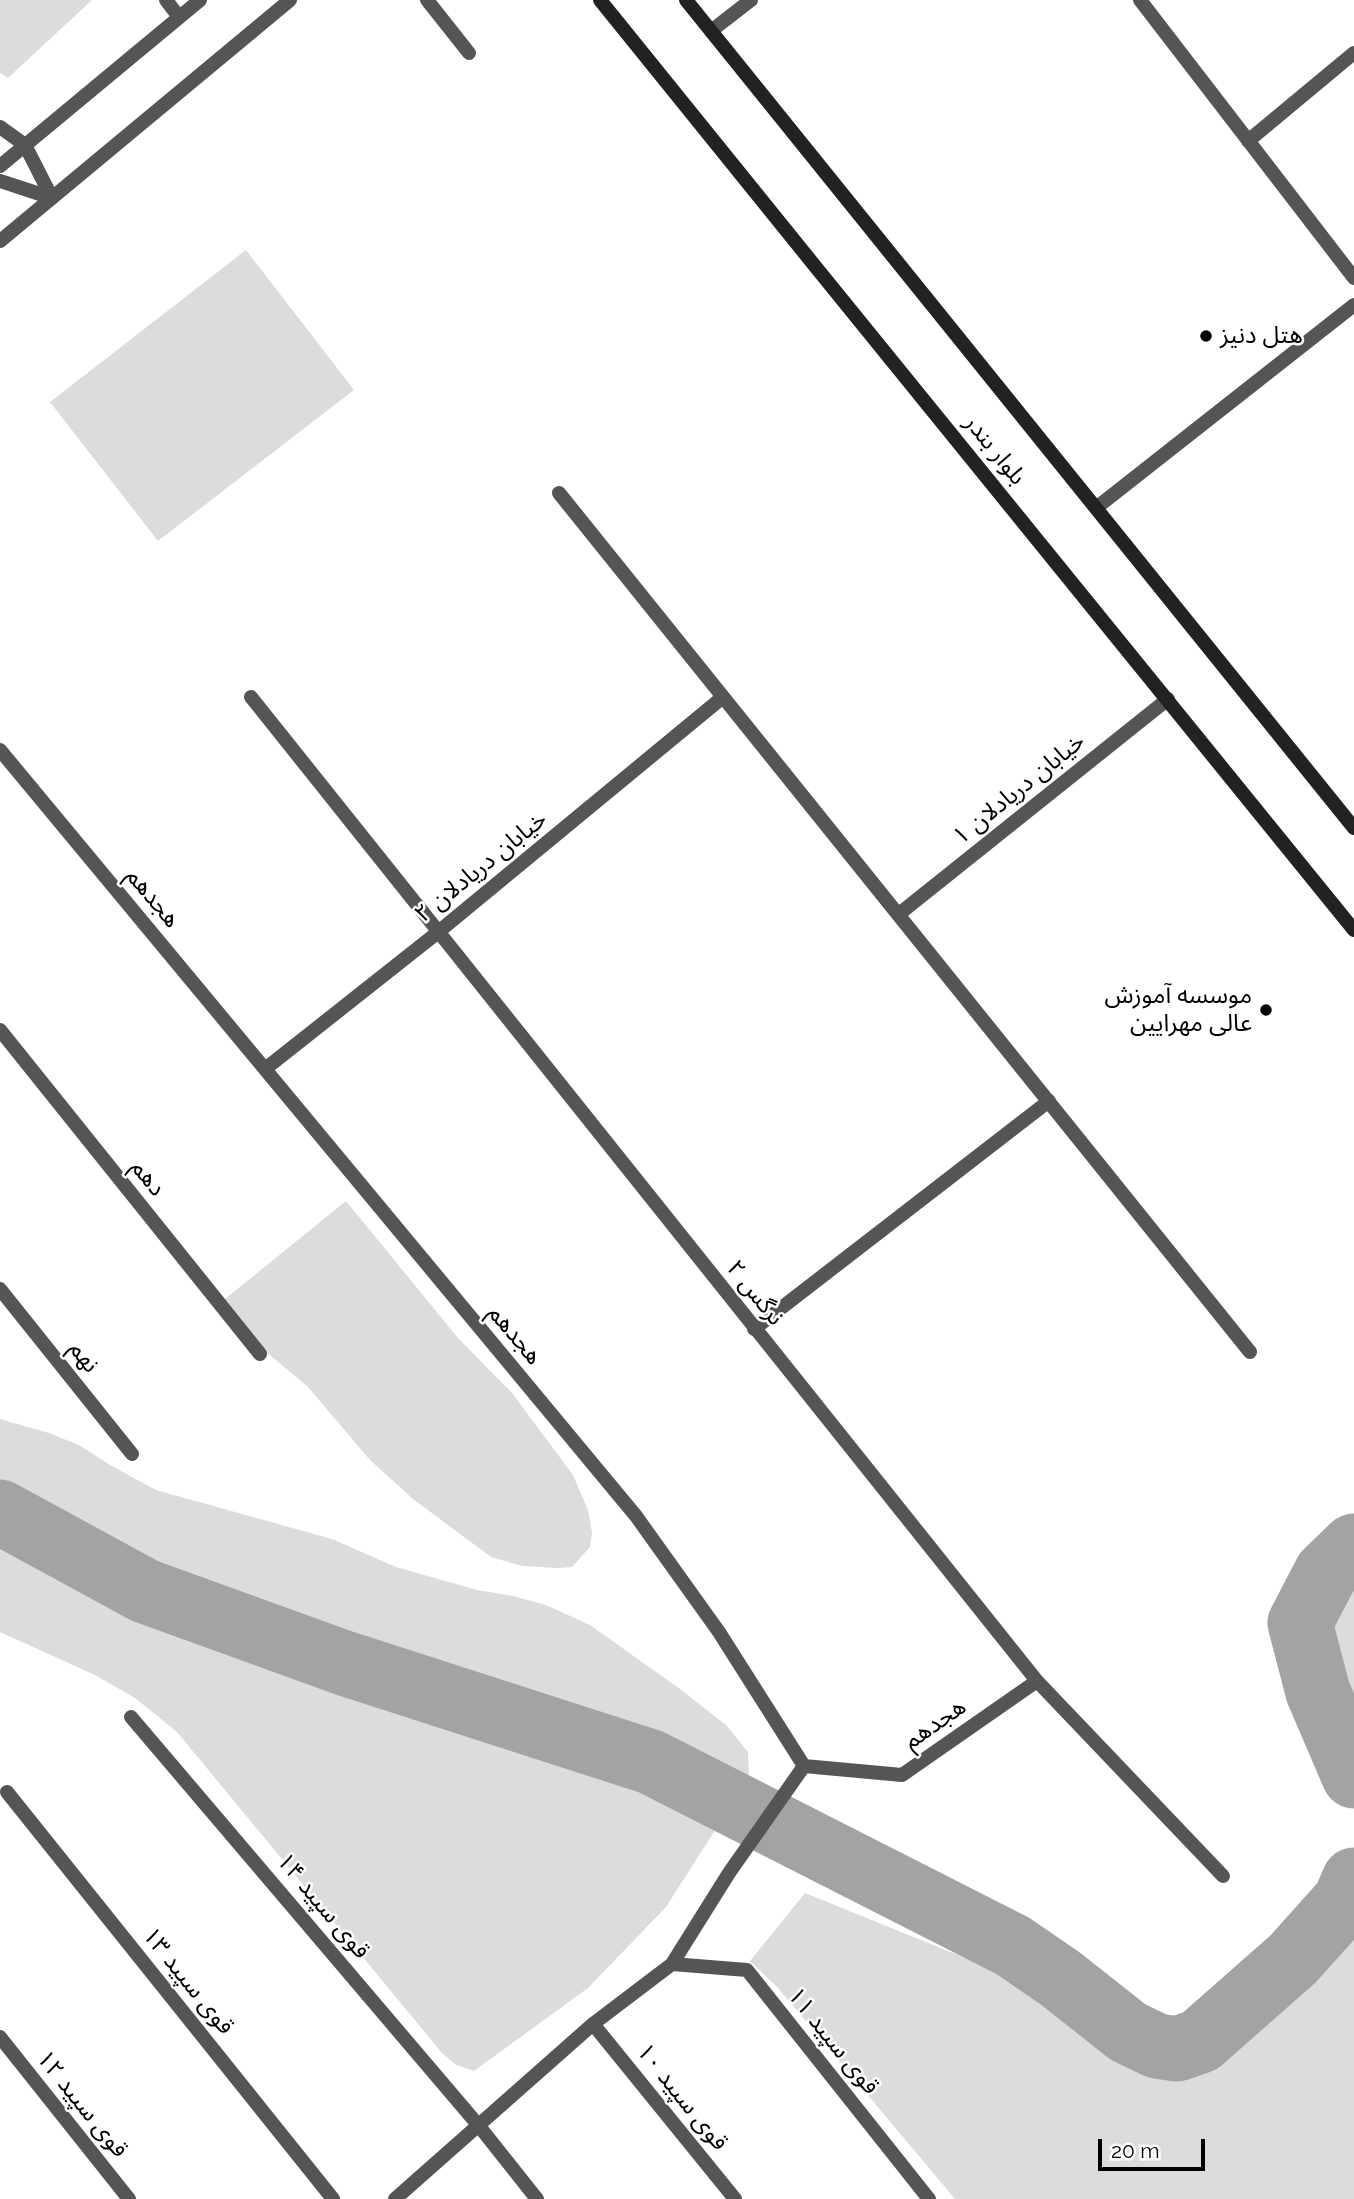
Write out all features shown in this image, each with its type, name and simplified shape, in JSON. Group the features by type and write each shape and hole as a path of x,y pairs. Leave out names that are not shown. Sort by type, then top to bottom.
{"main road":[{"name":"بلوار بندر","path":"600,0 1354,930"},
{"name":"بلوار بندر","path":"686,0 1354,828"}],"street":[{"path":"166,0 179,17"},
{"path":"0,166 200,0"},
{"path":"0,241 290,0"},
{"path":"427,0 469,53"},
{"path":"712,31 751,0"},
{"path":"1140,0 1354,278"},
{"path":"1248,141 1354,53"},
{"path":"0,127 25,145 52,198"},
{"path":"0,181 52,198"},
{"path":"1096,508 1354,305"},
{"path":"559,493 1250,1352"},
{"name":"نرگس ۲","path":"251,697 1037,1681 1223,1876"},
{"name":"خیابان دریادلان ۲","path":"265,1069 438,933 723,697"},
{"name":"خیابان دریادلان ۱","path":"898,914 1168,699"},
{"name":"هجدهم","path":"0,750 636,1516 719,1632 804,1766 902,1775 1037,1681"},
{"name":"دهم","path":"0,1030 260,1354"},
{"path":"754,1329 1049,1101"},
{"name":"نهم","path":"0,1289 132,1454"},
{"name":"قوی سپید ۱۴","path":"131,1717 479,2126 537,2199"},
{"path":"395,2199 593,2024 672,1964 729,1873 804,1766"},
{"name":"قوی سپید ۱۳","path":"7,1792 333,2199"},
{"name":"قوی سپید ۱۱","path":"672,1964 747,1970 929,2199"},
{"name":"قوی سپید ۱۰","path":"593,2024 736,2199"},
{"name":"قوی سپید ۱۲","path":"0,2037 129,2199"}],"shaded area":[{"path":"0,0 92,0 8,78 0,73"},
{"path":"246,250 354,390 158,541 50,402"},
{"path":"346,1201 458,1338 512,1393 573,1475 588,1510 592,1533 590,1547 572,1567 522,1566 491,1557 413,1499 370,1460 307,1386 260,1347 230,1314 225,1299"},
{"path":"0,1419 79,1445 156,1490 332,1539 396,1567 477,1590 546,1605 590,1625 726,1725 748,1752 749,1777 666,1907 588,1988 474,2071 456,2065 442,2053 177,1732 135,1698 95,1675 0,1632"},
{"path":"1354,1583 1354,1727 1339,1681 1329,1633 1339,1599"},
{"path":"805,1893 1032,1985 1115,2044 1162,2069 1193,2067 1270,2013 1354,1930 1354,2199 955,2199 778,1988 750,1961"}],"waterway":[{"path":"0,1512 145,1591 344,1663 651,1762 1013,1946 1061,1979 1128,2032 1157,2046 1177,2049 1200,2041 1293,1959 1345,1901 1354,1880"},
{"path":"1354,1546 1326,1573 1300,1623 1318,1692 1354,1776"}],"place":[{"name":"هتل دنیز","path":"1206,336"},
{"name":"موسسه آموزش عالی مهرایین","path":"1266,1010"}]}
